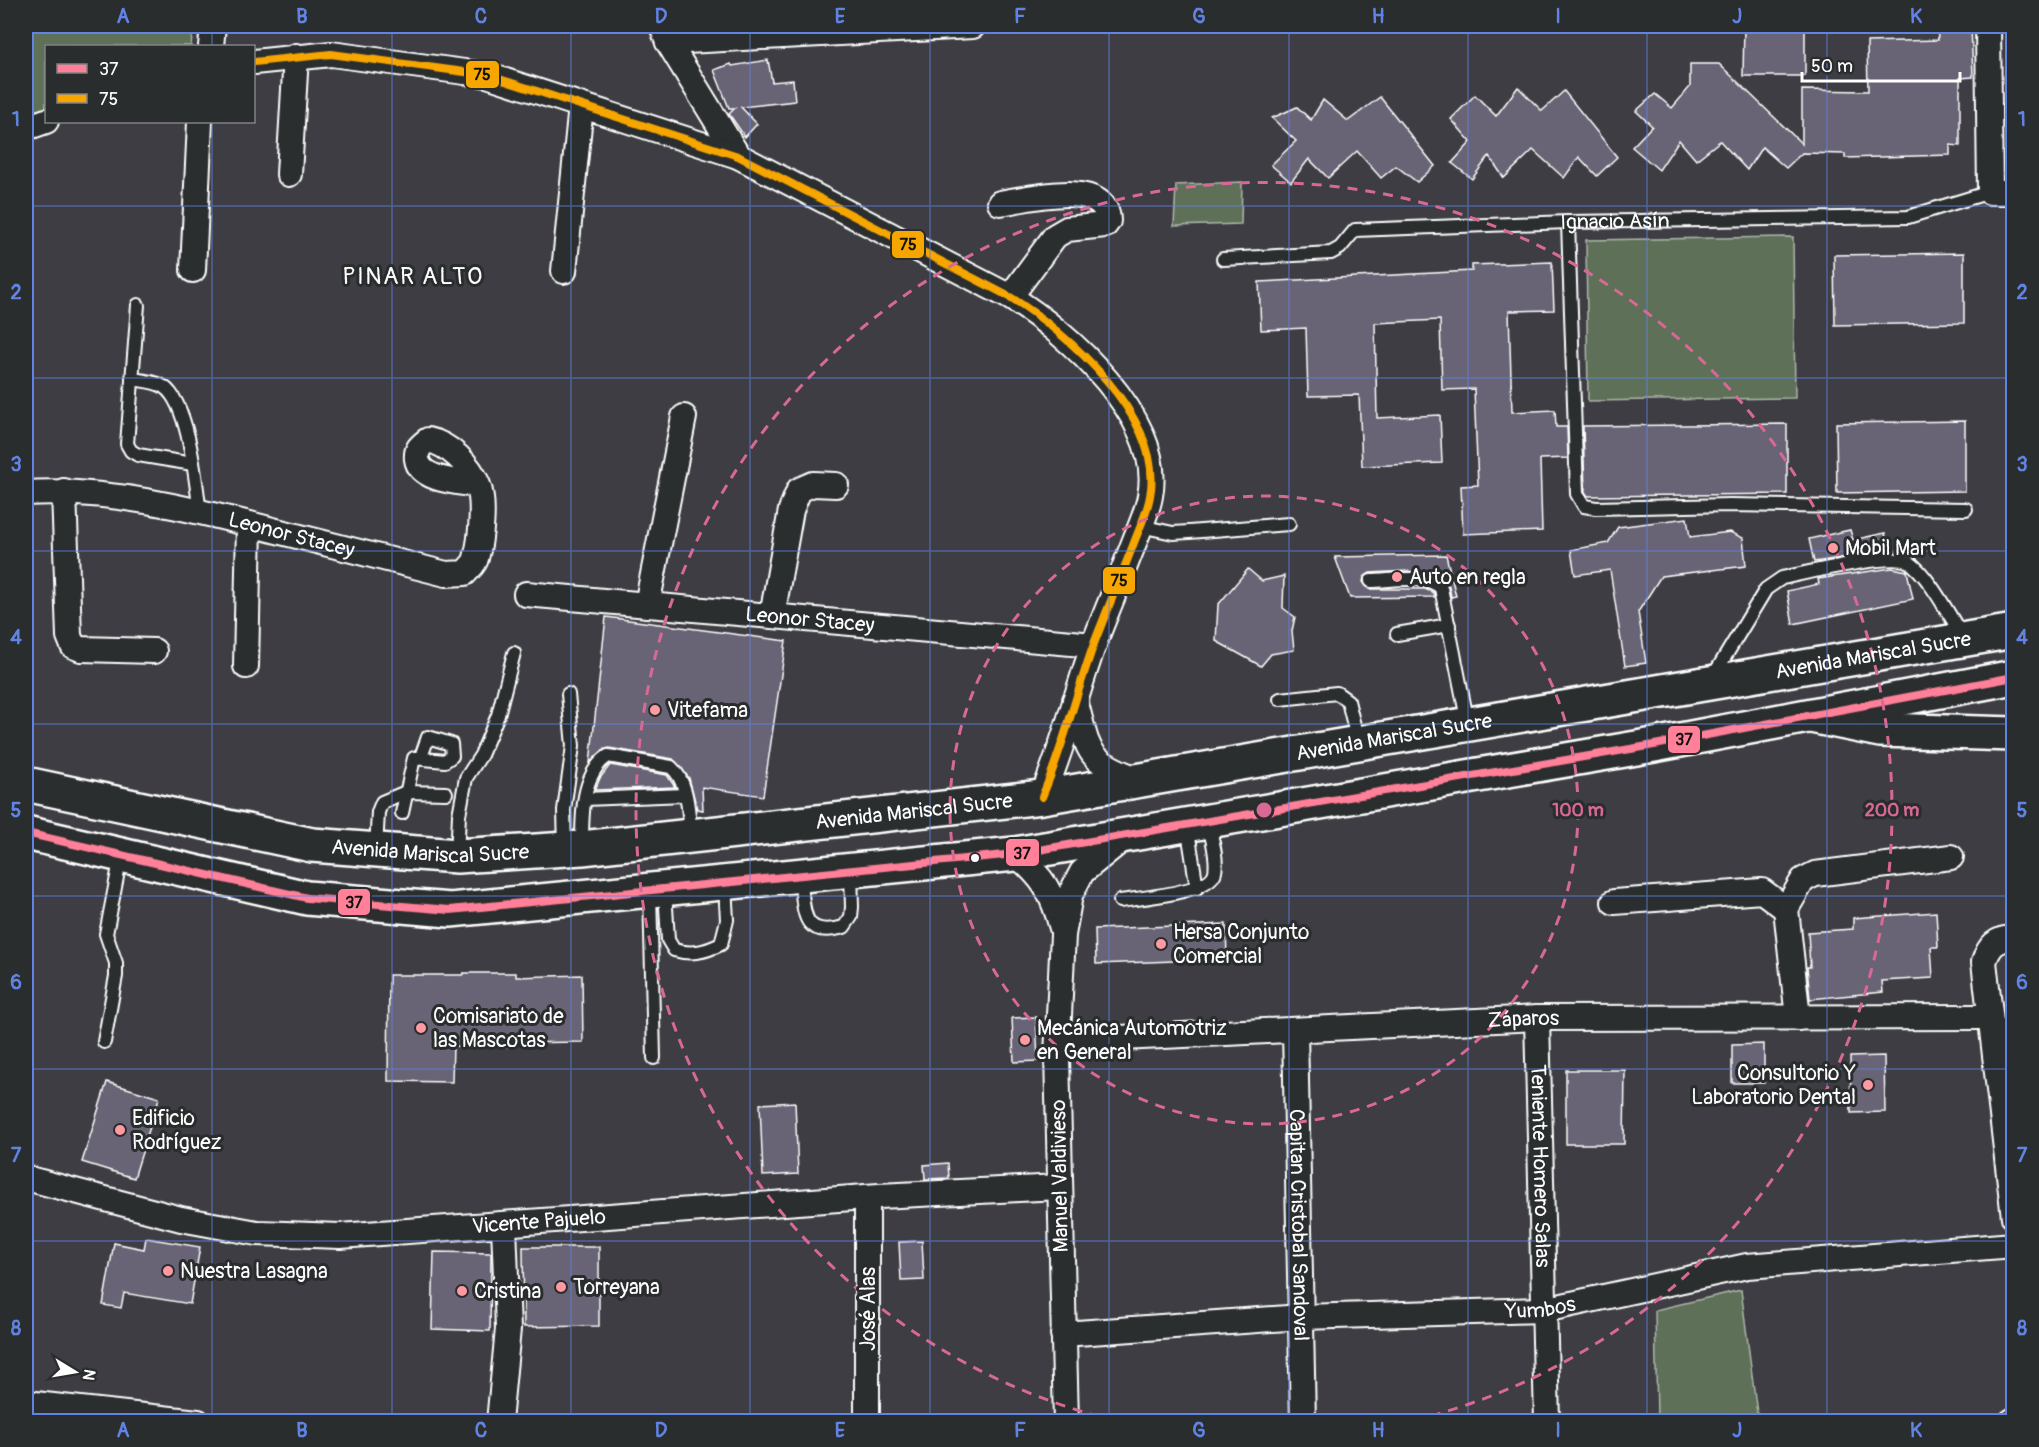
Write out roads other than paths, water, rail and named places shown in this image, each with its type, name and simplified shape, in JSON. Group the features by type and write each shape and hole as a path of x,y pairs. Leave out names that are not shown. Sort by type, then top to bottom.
{"main road":[{"name":"Avenida Mariscal Sucre","path":"26,784 312,845 457,856 573,849 1042,796 1142,781 2013,631"},
{"path":"26,833 307,898 450,910 1015,854 1654,745 2013,677"},
{"path":"1811,716 1880,730 2013,734"},
{"path":"796,824 799,874"}],"street":[{"path":"211,45 213,26"},
{"path":"738,156 665,34 973,26"},
{"path":"1988,26 2002,192"},
{"path":"255,62 331,54 487,75 738,156 1010,297 1048,325 1101,371 1118,392 1140,435 1149,466 1151,494 1094,645 1057,761 1042,796"},
{"path":"289,174 296,56"},
{"path":"564,272 581,106"},
{"path":"26,128 45,121"},
{"path":"194,270 200,123"},
{"path":"1000,203 1077,194 1092,197 1103,205 1108,213 1105,225 1067,229 1055,236 1010,297"},
{"path":"647,605 684,417"},
{"path":"772,616 791,510 799,490 813,484 836,484"},
{"name":"Leonor Stacey","path":"26,493 64,491 148,501 446,574 465,573 476,561 483,504 478,485"},
{"path":"64,491 69,636 73,646 81,649 154,651"},
{"path":"246,666 249,524"},
{"name":"Leonor Stacey","path":"526,594 1094,645"},
{"path":"1075,700 1093,758 1113,770 1142,781"},
{"name":"Manuel Valdivieso","path":"1066,1422 1058,1041 1063,931 1070,896 1082,872 1098,856 1131,833"},
{"name":"Manuel Valdivieso","path":"1015,854 1040,874 1048,889 1063,931"},
{"path":"1798,1018 1786,909 1803,880 1815,873 1951,857"},
{"path":"1614,902 1762,891 1786,909"},
{"path":"2013,938 2002,938 1988,947 1984,962 1990,1017 2007,1091 2013,1217"},
{"name":"Záparos","path":"1058,1041 1537,1018 1990,1017"},
{"name":"Teniente Homero Salas","path":"1537,1018 1547,1422"},
{"name":"Capitan Cristobal Sandoval","path":"1295,1030 1303,1422"},
{"name":"Vicente Pajuelo","path":"26,1178 181,1219 257,1233 340,1236 504,1226 867,1197 1060,1188"},
{"name":"José Alas","path":"867,1197 867,1422"},
{"path":"499,1422 508,1329 504,1226"},
{"name":"Yumbos","path":"1063,1334 1301,1317 1544,1311 1747,1266 2013,1245"},
{"path":"26,1403 198,1422"}],"lane":[{"name":"Ignacio Asín","path":"1223,259 1331,253 1340,248 1355,230 1568,222 1908,217 2002,192"},
{"path":"1568,222 1577,494 1584,506 1596,508 1730,505 1966,509"},
{"path":"138,305 127,444 131,451 193,464"},
{"path":"132,379 157,383 169,392 190,442 200,513"},
{"path":"1140,526 1181,532 1289,524"},
{"path":"1708,684 1766,589 1773,582 1868,562 1898,559 1909,562 1928,584 1965,640"},
{"path":"1371,581 1435,582 1441,588 1469,725"},
{"path":"1396,634 1449,625"},
{"path":"457,856 459,815 466,778 481,755 502,704 514,653"},
{"path":"1280,699 1337,693 1348,701 1359,744"},
{"path":"568,694 573,746 564,810 573,849"},
{"path":"573,849 589,782 599,762 608,756 671,767 683,782 692,836"},
{"path":"402,813 412,761 414,758 421,757"},
{"path":"375,850 378,812 382,802 406,792 446,793"},
{"path":"585,799 685,795"},
{"path":"1197,822 1197,888"},
{"path":"1119,901 1197,888 1212,879 1215,872 1197,822"},
{"path":"104,1042 116,976 116,963 106,934 121,855"},
{"path":"799,874 810,925 816,930 828,931 844,927 850,917 850,869"},
{"path":"657,889 668,940 674,950 686,953 707,951 721,944 725,936 727,920 725,882"},
{"path":"654,1058 657,889"}],"place":[{"name":"Mobil Mart","path":"1833,548"},
{"name":"Auto en regla","path":"1397,577"},
{"name":"Vitefama","path":"655,710"},
{"name":"Hersa Conjunto Comercial","path":"1161,944"},
{"name":"Comisariato de las Mascotas","path":"421,1028"},
{"name":"Mecánica Automotriz en General","path":"1025,1040"},
{"name":"Consultorio Y Laboratorio Dental","path":"1868,1085"},
{"name":"Edificio Rodríguez","path":"120,1130"},
{"name":"Nuestra Lasagna","path":"168,1271"},
{"name":"Torreyana","path":"561,1287"},
{"name":"Cristina","path":"462,1291"}],"district":[{"name":"PINAR ALTO","path":"413,276"}]}
